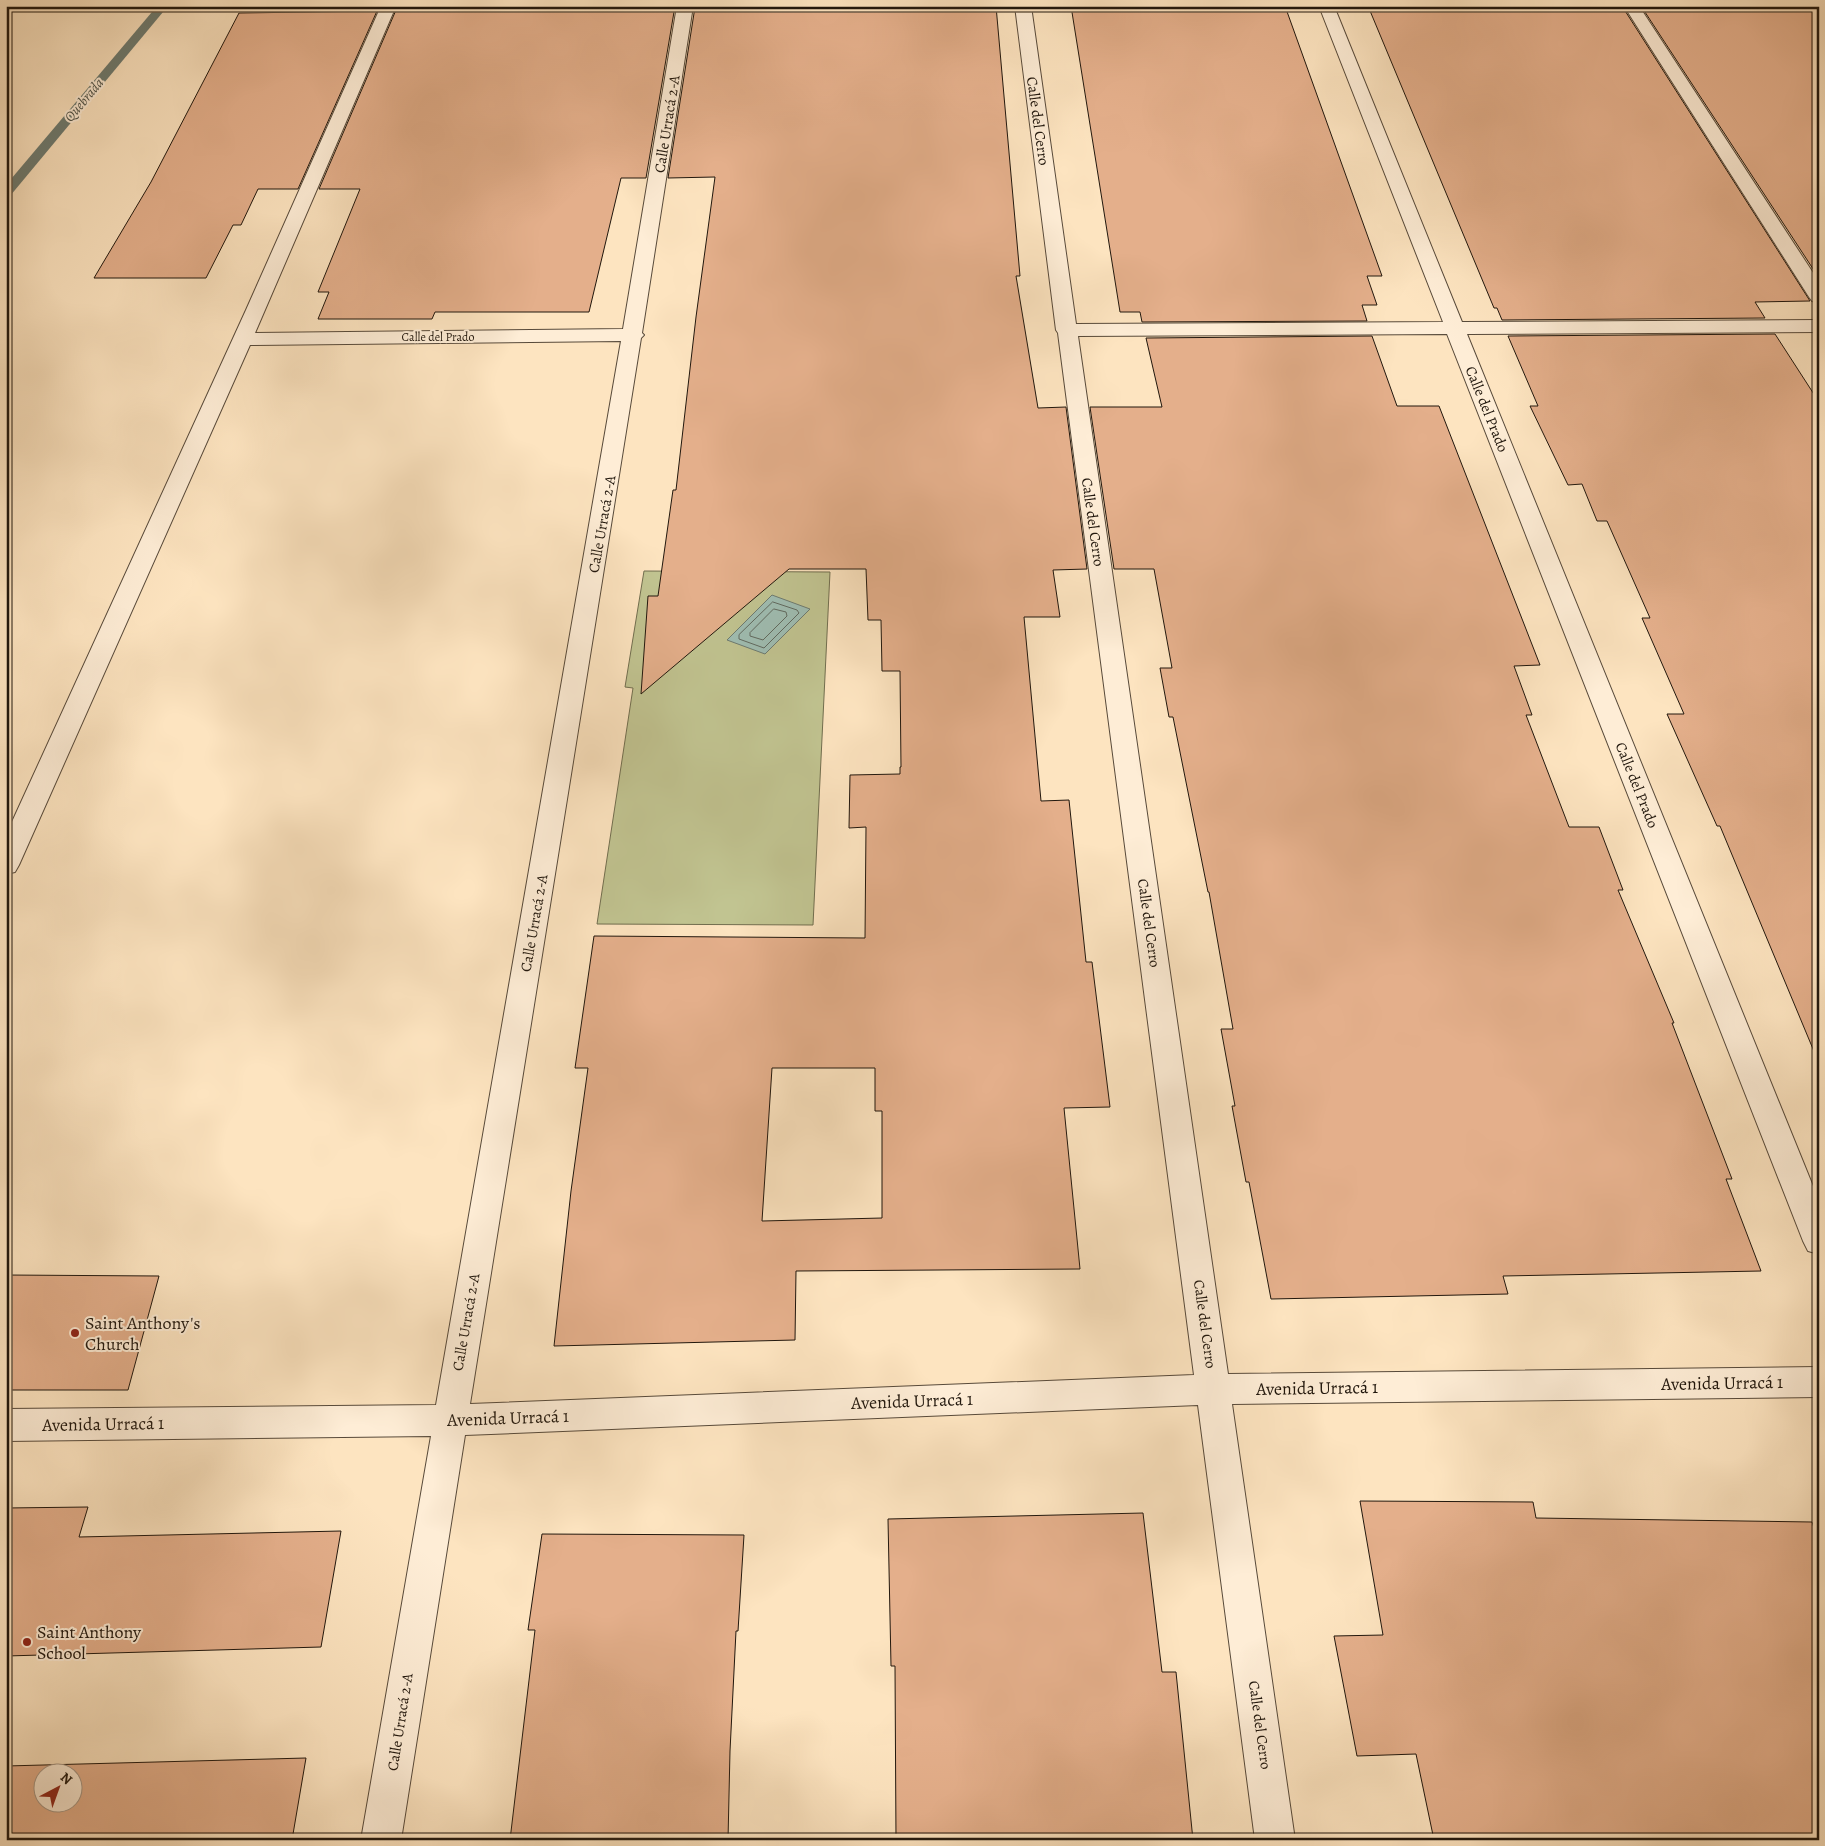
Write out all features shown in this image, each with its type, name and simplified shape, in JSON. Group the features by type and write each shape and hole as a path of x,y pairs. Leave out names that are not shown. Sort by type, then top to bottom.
{"street":[{"path":"6,865 389,6"},
{"name":"Calle Urracá 2-A","path":"381,1840 450,1420 634,335 685,6"},
{"name":"Calle del Cerro","path":"1023,6 1066,330 1275,1840"},
{"name":"Calle del Prado","path":"1326,6 1819,1241"},
{"path":"1631,6 1819,297"},
{"path":"1066,330 1819,326"},
{"name":"Calle del Prado","path":"242,338 634,335"},
{"name":"Avenida Urracá 1","path":"6,1426 450,1420 1214,1389 1819,1382"}],"green space":[{"path":"644,571 830,572 813,925 597,924 633,688 625,687"}],"water":[{"path":"772,595 810,609 765,654 727,640"}],"building":[{"path":"432,6 675,6 646,178 621,178 589,312 435,312 432,319 318,319 329,292 318,292 360,189 319,189 396,10 427,10 431,9"},
{"path":"996,6 1020,276 1016,276 1038,408 1066,407 1087,569 1053,570 1060,617 1024,617 1041,801 1069,800 1086,962 1092,962 1110,1107 1064,1108 1080,1269 796,1271 795,1340 554,1346 571,1191 588,1068 575,1068 594,936 865,938 866,827 849,828 850,775 900,774 901,767 900,671 882,671 881,620 868,620 866,569 789,569 641,694 648,596 658,596 673,490 676,490 696,317 715,177 668,178 695,7","holes":["772,1068 875,1068 875,1111 882,1111 882,1218 762,1221"]},
{"path":"1071,6 1285,6 1382,276 1367,276 1377,305 1362,305 1367,321 1142,322 1140,312 1120,312"},
{"path":"1368,6 1622,6 1810,301 1755,302 1765,318 1502,320 1497,308 1494,308"},
{"path":"1641,6 1819,6 1819,278"},
{"path":"377,11 298,189 258,189 241,225 233,225 206,278 94,278 151,182 239,13"},
{"path":"1775,334 1819,402 1818,1061 1720,826 1717,826 1667,714 1684,714 1642,618 1650,618 1607,521 1597,521 1582,484 1568,485 1530,406 1538,406 1508,336"},
{"path":"1372,336 1397,406 1439,406 1540,665 1514,666 1532,715 1526,715 1569,827 1599,827 1623,890 1618,890 1674,1023 1672,1023 1732,1179 1726,1179 1761,1271 1503,1276 1508,1294 1271,1299 1249,1182 1246,1182 1232,1106 1235,1106 1221,1029 1233,1029 1209,892 1173,717 1169,717 1160,668 1172,668 1154,569 1114,569 1090,407 1162,407 1146,338"},
{"name":"Saint Anthony's Church","path":"6,1275 159,1276 128,1390 6,1390"},
{"path":"1360,1501 1533,1502 1536,1518 1812,1522 1819,1543 1819,1840 1434,1840 1416,1754 1357,1756 1334,1636 1383,1635"},
{"path":"88,1507 79,1537 341,1531 321,1647 6,1656 6,1508"},
{"path":"1143,1513 1162,1672 1176,1672 1193,1840 896,1840 895,1666 891,1666 888,1519"},
{"path":"542,1534 744,1535 738,1631 736,1631 728,1840 510,1840 535,1630 528,1630"},
{"path":"306,1758 292,1840 6,1840 6,1766 32,1765 32,1814 82,1814 81,1764"}],"waterway":[{"name":"Quebrada","path":"6,193 163,6"}],"place":[{"name":"Saint Anthony's Church","path":"75,1333"},
{"name":"Saint Anthony School","path":"27,1642"}]}
